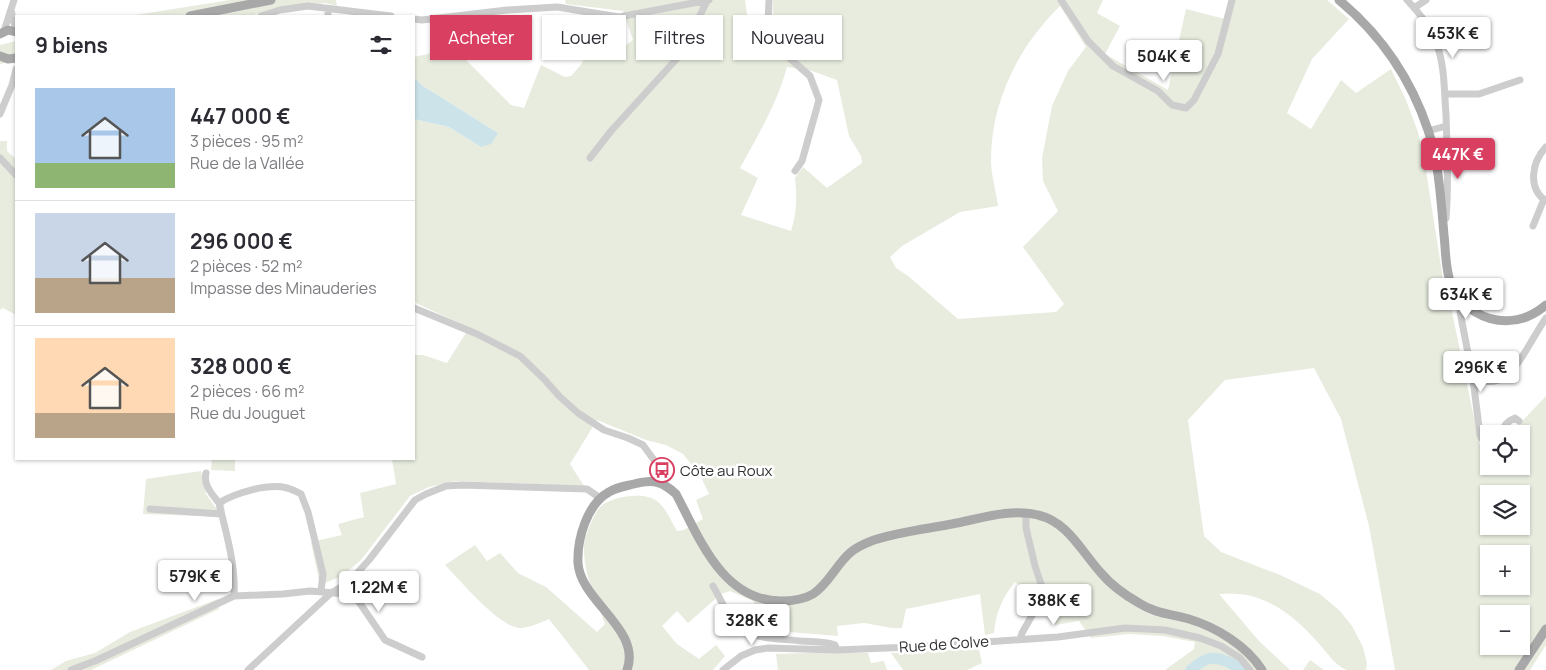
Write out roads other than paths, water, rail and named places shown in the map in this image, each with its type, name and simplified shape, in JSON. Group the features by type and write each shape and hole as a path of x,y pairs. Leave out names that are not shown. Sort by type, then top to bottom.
{"main road":[{"path":"195,15 271,0"},
{"path":"1338,0 1369,29 1395,63 1416,100 1428,131 1436,172 1448,271 1454,291 1463,304 1483,317 1504,321 1525,318 1546,305"},
{"path":"2,32 15,31"},
{"path":"628,670 630,653 625,640 608,613 588,591 580,574 578,563 579,547 591,510 600,498 615,489 638,483 659,482 676,494 714,563 726,578 741,589 772,601 792,602 815,593 850,552 862,544 876,539 1010,514 1037,514 1048,518 1071,535 1101,573 1120,591 1140,604 1161,614 1189,619 1216,630 1240,647 1257,662 1262,670"},
{"path":"1520,670 1546,630"}],"street":[{"path":"2,32 14,0"},
{"path":"415,19 422,20 557,4 619,16 708,0"},
{"path":"590,158 610,131 681,54 708,0"},
{"path":"769,0 768,26 786,55 810,76 819,100 802,161 795,171"},
{"path":"1061,0 1088,41 1113,66 1158,91 1172,105 1186,108 1194,100 1218,54 1232,0"},
{"path":"1407,0 1428,25 1437,44 1442,63 1445,94 1448,195 1444,233"},
{"path":"1414,8 1426,0"},
{"path":"264,15 280,10 308,6 328,12 363,15"},
{"path":"11,9 15,27"},
{"path":"1428,25 1487,22"},
{"path":"5,57 15,70"},
{"path":"0,114 15,74"},
{"path":"1445,94 1479,94 1520,80"},
{"path":"1428,131 1446,126"},
{"path":"1533,226 1545,200 1536,190 1534,176 1537,161 1546,147"},
{"path":"0,158 15,174"},
{"path":"1463,304 1460,312 1474,379 1480,435"},
{"path":"415,308 477,334 520,356 544,379 560,398 578,413 604,430 642,445 659,469 659,482"},
{"path":"1474,379 1482,382 1504,378 1513,369 1535,332 1546,318"},
{"path":"1505,425 1515,418 1519,420"},
{"path":"206,474 204,480 219,503 232,562 234,596"},
{"path":"248,670 331,592 348,582 369,560 415,500 426,494 446,486 462,484 587,489 600,498"},
{"path":"219,503 229,497 256,488 286,487 302,494 323,574 321,591"},
{"path":"150,509 221,514"},
{"path":"1020,639 1042,598 1042,587 1026,528 1026,514"},
{"path":"713,586 734,622 741,629 751,634 774,638 827,642 835,645 837,650"},
{"path":"71,670 95,661 234,596 321,591 346,594 357,599 384,640 422,656"},
{"name":"Rue de Colve","path":"723,670 741,656 754,650 768,648 837,650 912,647 1058,637 1125,628 1165,630 1200,638 1221,646 1240,658 1250,670"}],"water":[{"path":"415,79 423,86 498,133 491,144 481,147 449,127 415,119"}],"waterway":[{"path":"1191,670 1203,661 1214,658 1228,662 1240,670"}],"place":[{"name":"Côte au Roux","path":"662,470"}]}
